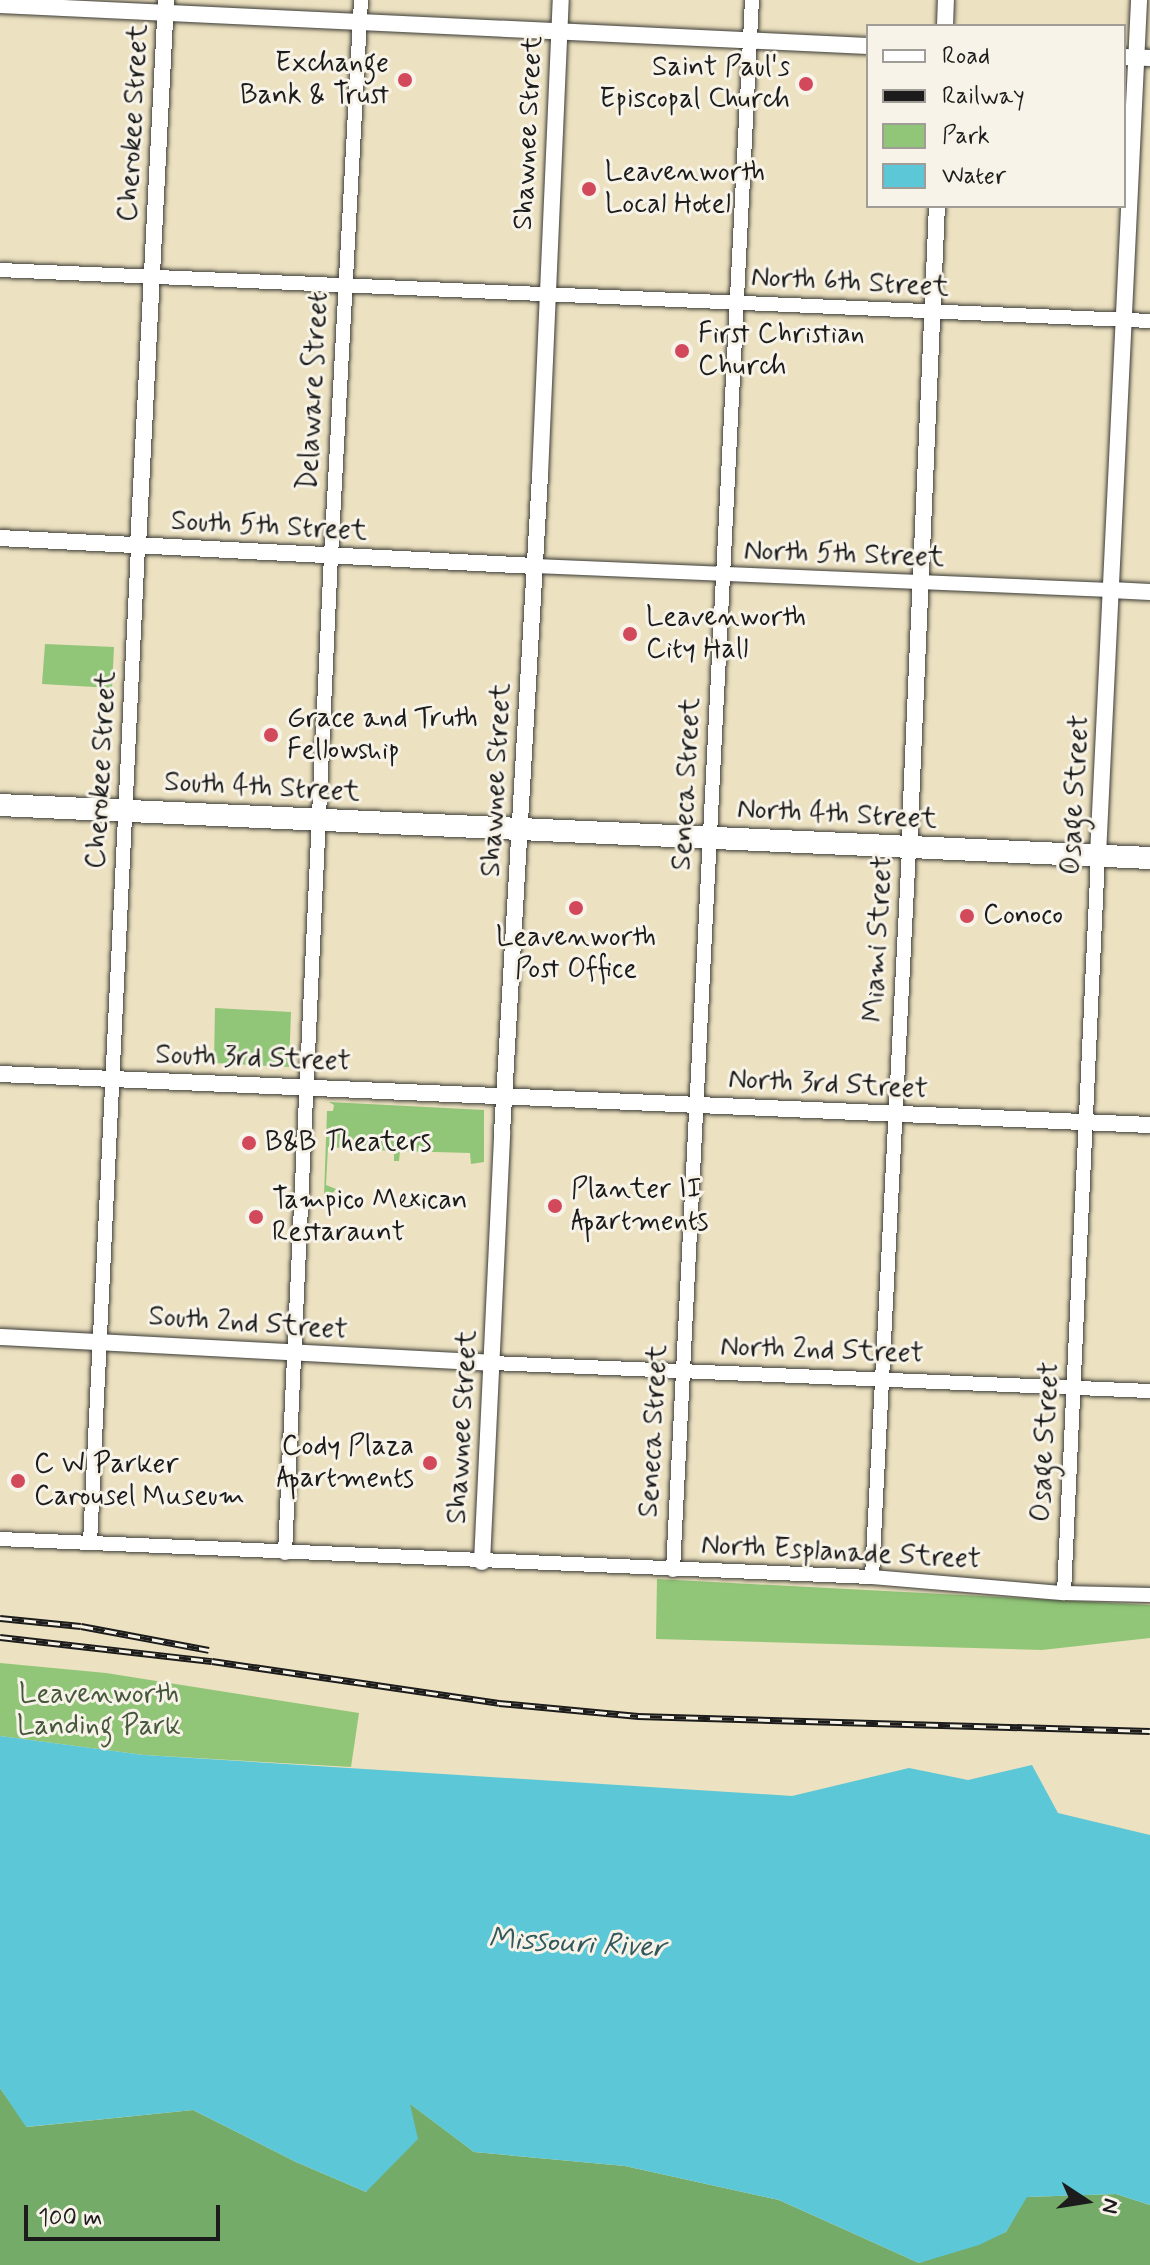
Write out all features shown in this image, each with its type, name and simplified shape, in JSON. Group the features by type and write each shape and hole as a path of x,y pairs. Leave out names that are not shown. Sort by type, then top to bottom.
{"highway":[{"name":"South 4th Street","path":"0,805 520,830"},
{"name":"North 4th Street","path":"520,830 1150,858"}],"street":[{"name":"Delaware Street","path":"285,1553 331,556 361,0"},
{"name":"Shawnee Street","path":"482,1562 504,1095 535,566 561,0"},
{"name":"Seneca Street","path":"673,1570 752,0"},
{"path":"945,24 946,0"},
{"name":"Osage Street","path":"1064,1593 1089,1123 1098,855 1139,0"},
{"path":"3,5 166,6 360,22 866,46"},
{"name":"Cherokee Street","path":"90,1543 110,1080 127,811 166,6"},
{"name":"Miami Street","path":"872,1577 897,1114 937,208"},
{"name":"North 6th Street","path":"0,270 933,314 1150,321"},
{"name":"South 5th Street","path":"0,538 535,566"},
{"name":"North 5th Street","path":"535,566 922,585 1150,592"},
{"name":"South 3rd Street","path":"0,1074 504,1095"},
{"name":"North 3rd Street","path":"504,1095 1150,1125"},
{"name":"South 2nd Street","path":"0,1337 492,1363"},
{"name":"North 2nd Street","path":"492,1363 1150,1391"},
{"name":"North Esplanade Street","path":"0,1539 872,1577 1064,1593 1150,1595"}],"green space":[{"path":"45,644 114,647 112,688 42,684"},
{"path":"215,1008 291,1012 289,1067 214,1063"},
{"path":"329,1102 484,1110 484,1162 471,1164 470,1153 400,1151 399,1161 394,1161 394,1151 328,1147 326,1185 336,1189 332,1194 324,1195 327,1111 333,1111 334,1105"},
{"path":"657,1579 1150,1605 1150,1638 1042,1650 656,1639"},
{"name":"Leavenworth Landing Park","path":"0,1663 106,1673 359,1713 351,1767 144,1755 0,1736"},
{"path":"0,2088 27,2127 193,2110 296,2162 366,2192 409,2103 474,2152 625,2166 779,2200 919,2263 1006,2232 1026,2197 1116,2194 1150,2205 1150,2265 0,2265"}],"water":[{"name":"Missouri River","path":"0,1736 144,1755 792,1796 909,1768 968,1780 1032,1765 1058,1813 1150,1835 1150,2205 1116,2194 1027,2197 1006,2232 979,2245 919,2263 779,2200 625,2166 474,2152 410,2104 418,2139 366,2192 296,2162 193,2110 26,2127 0,2088"}],"railway":[{"path":"0,1618 81,1626 209,1650"},
{"path":"0,1637 212,1661 499,1703 638,1716 1150,1731"}],"place":[{"name":"Exchange Bank & Trust","path":"405,80"},
{"name":"Saint Paul's Episcopal Church","path":"806,84"},
{"name":"Leavenworth Local Hotel","path":"589,189"},
{"name":"First Christian Church","path":"682,351"},
{"name":"Leavenworth City Hall","path":"630,634"},
{"name":"Grace and Truth Fellowship","path":"271,735"},
{"name":"Leavenworth Post Office","path":"576,908"},
{"name":"Conoco","path":"967,916"},
{"name":"B&B Theaters","path":"249,1143"},
{"name":"Planter II Apartments","path":"555,1206"},
{"name":"Tampico Mexican Restaraunt","path":"256,1217"},
{"name":"Cody Plaza Apartments","path":"430,1463"},
{"name":"C W Parker Carousel Museum","path":"18,1481"}]}
